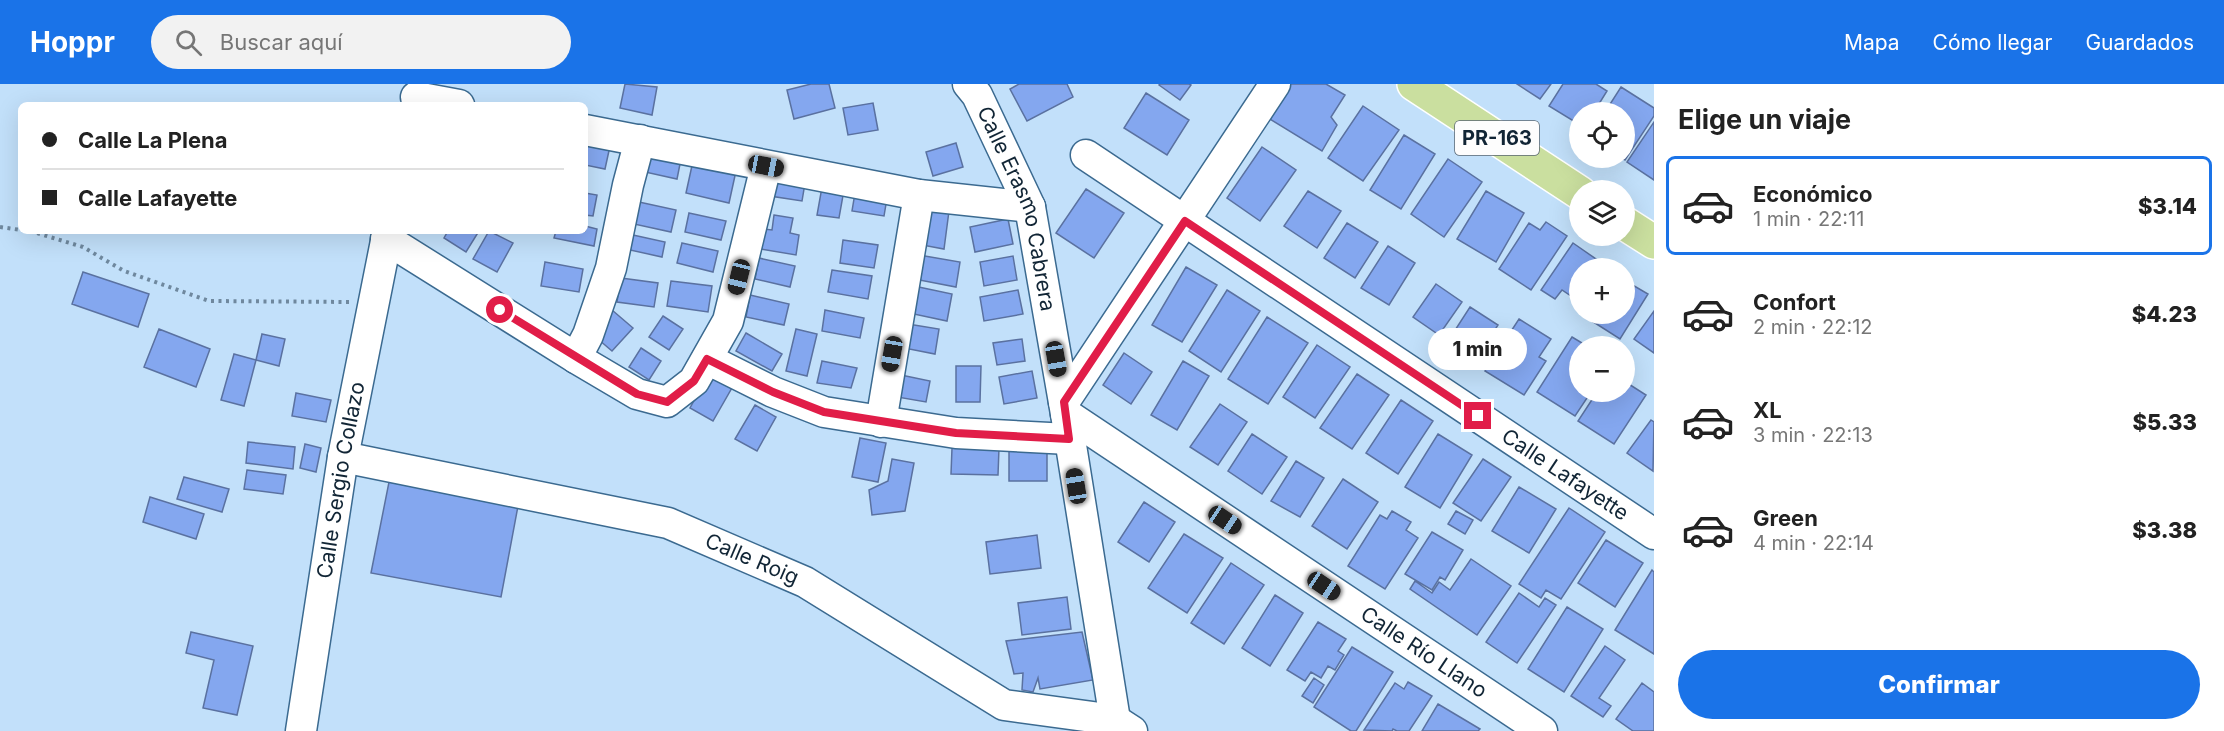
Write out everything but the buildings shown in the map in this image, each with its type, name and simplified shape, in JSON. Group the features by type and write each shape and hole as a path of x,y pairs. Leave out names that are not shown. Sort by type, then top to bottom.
{"main road":[{"name":"PR-163","path":"1414,84 1569,186"},
{"path":"1635,230 1654,242"}],"street":[{"name":"Calle Erasmo Cabrera","path":"968,84 977,95 1030,207 1122,727"},
{"path":"707,359 773,392 824,412 881,422 956,433 1066,419 1185,221 1275,84"},
{"path":"416,95 446,102"},
{"path":"588,131 919,195 1030,207"},
{"path":"576,358 588,334 611,268 640,140"},
{"name":"Calle Lafayette","path":"1086,155 1654,534"},
{"path":"387,235 576,358 637,394 667,402 694,381 728,321 766,166"},
{"path":"881,422 919,195"},
{"name":"Calle Sergio Collazo","path":"301,731 343,457 387,235"},
{"name":"Calle Río Llano","path":"1066,419 1542,731"},
{"name":"Calle Roig","path":"343,457 668,523 805,582 1004,705 1122,727"}],"path":[{"path":"0,226 18,229"},
{"path":"40,234 83,247 124,271 208,301 374,302"}],"route":[{"path":"500,310 637,394 667,402 694,381 707,359 773,392 824,412 956,433 1069,439 1064,402 1185,221 1478,416"}]}
